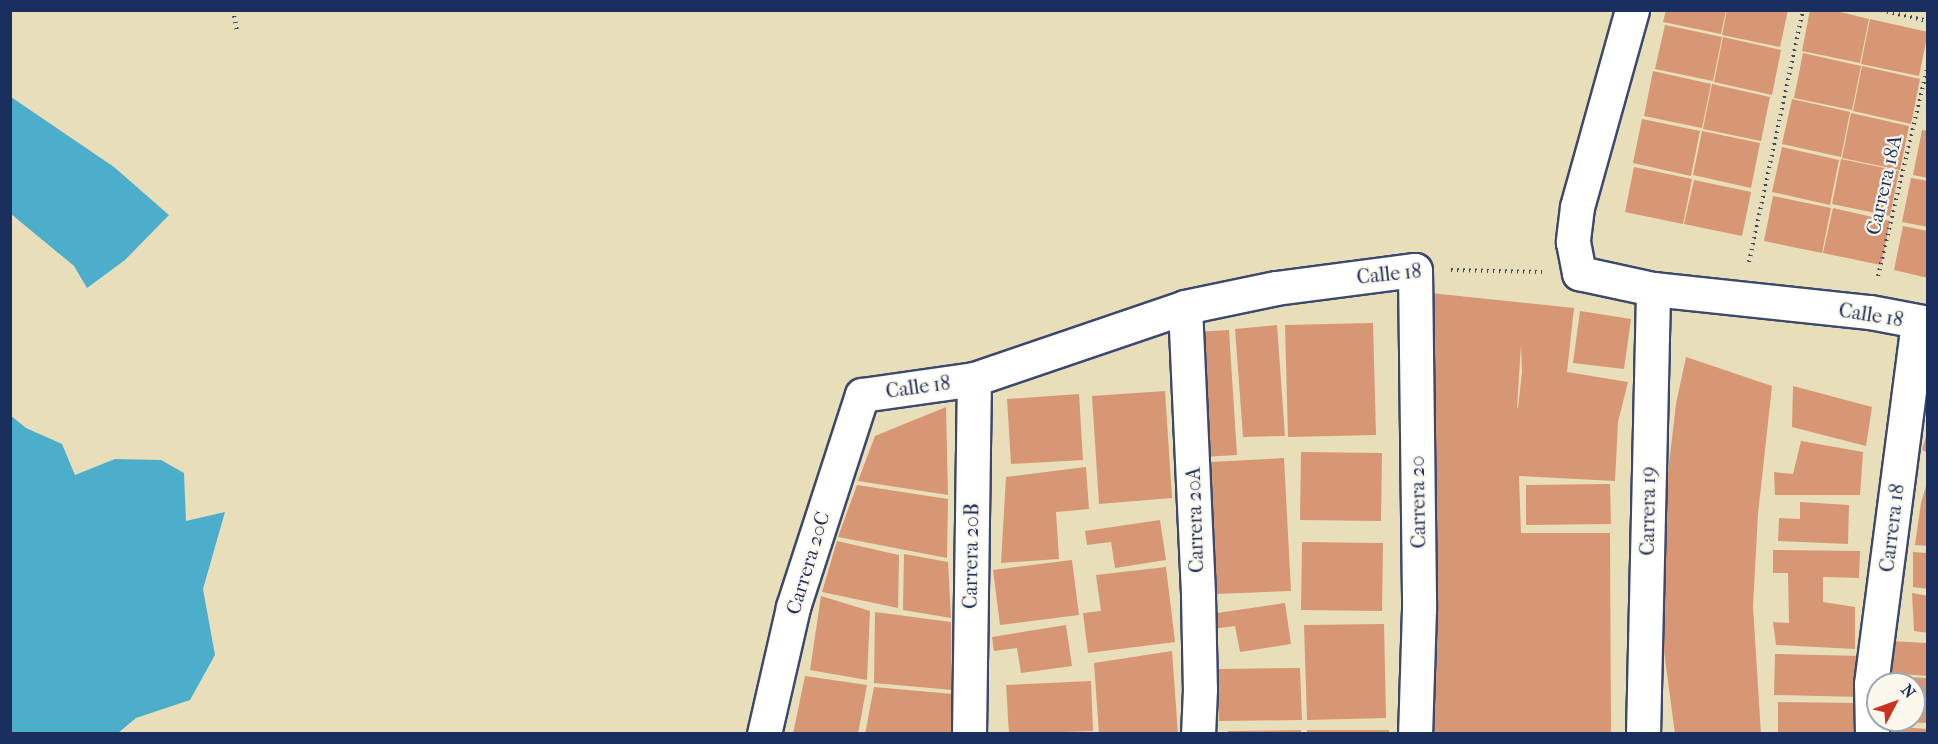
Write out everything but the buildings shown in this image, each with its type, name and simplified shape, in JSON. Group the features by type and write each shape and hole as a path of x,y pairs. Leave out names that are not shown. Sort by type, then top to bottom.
{"street":[{"path":"1579,273 1573,242 1576,207 1632,10"},
{"name":"Calle 18","path":"862,395 974,379 1185,307 1276,288 1415,270"},
{"name":"Carrera 20","path":"1415,270 1419,609 1416,734"},
{"name":"Calle 18","path":"1579,273 1653,289 1870,312 1923,323"},
{"name":"Carrera 19","path":"1643,734 1653,289"},
{"name":"Carrera 20A","path":"1185,307 1198,596 1200,689 1198,734"},
{"name":"Carrera 18","path":"1872,734 1871,684 1923,323"},
{"name":"Carrera 20B","path":"969,734 974,379"},
{"name":"Carrera 20C","path":"764,734 793,607 862,395"}],"path":[{"path":"233,10 237,30"},
{"path":"1741,298 1803,10"},
{"path":"1881,10 1928,21"},
{"name":"Carrera 18A","path":"1870,312 1928,64"},
{"name":"Calle 18","path":"1415,270 1579,273"}],"water":[{"path":"11,97 114,167 169,215 125,260 87,288 74,266 11,214"},
{"path":"10,415 26,428 62,444 75,475 115,459 161,460 184,473 186,521 225,512 203,589 215,655 190,700 136,718 118,733 11,733"}]}
